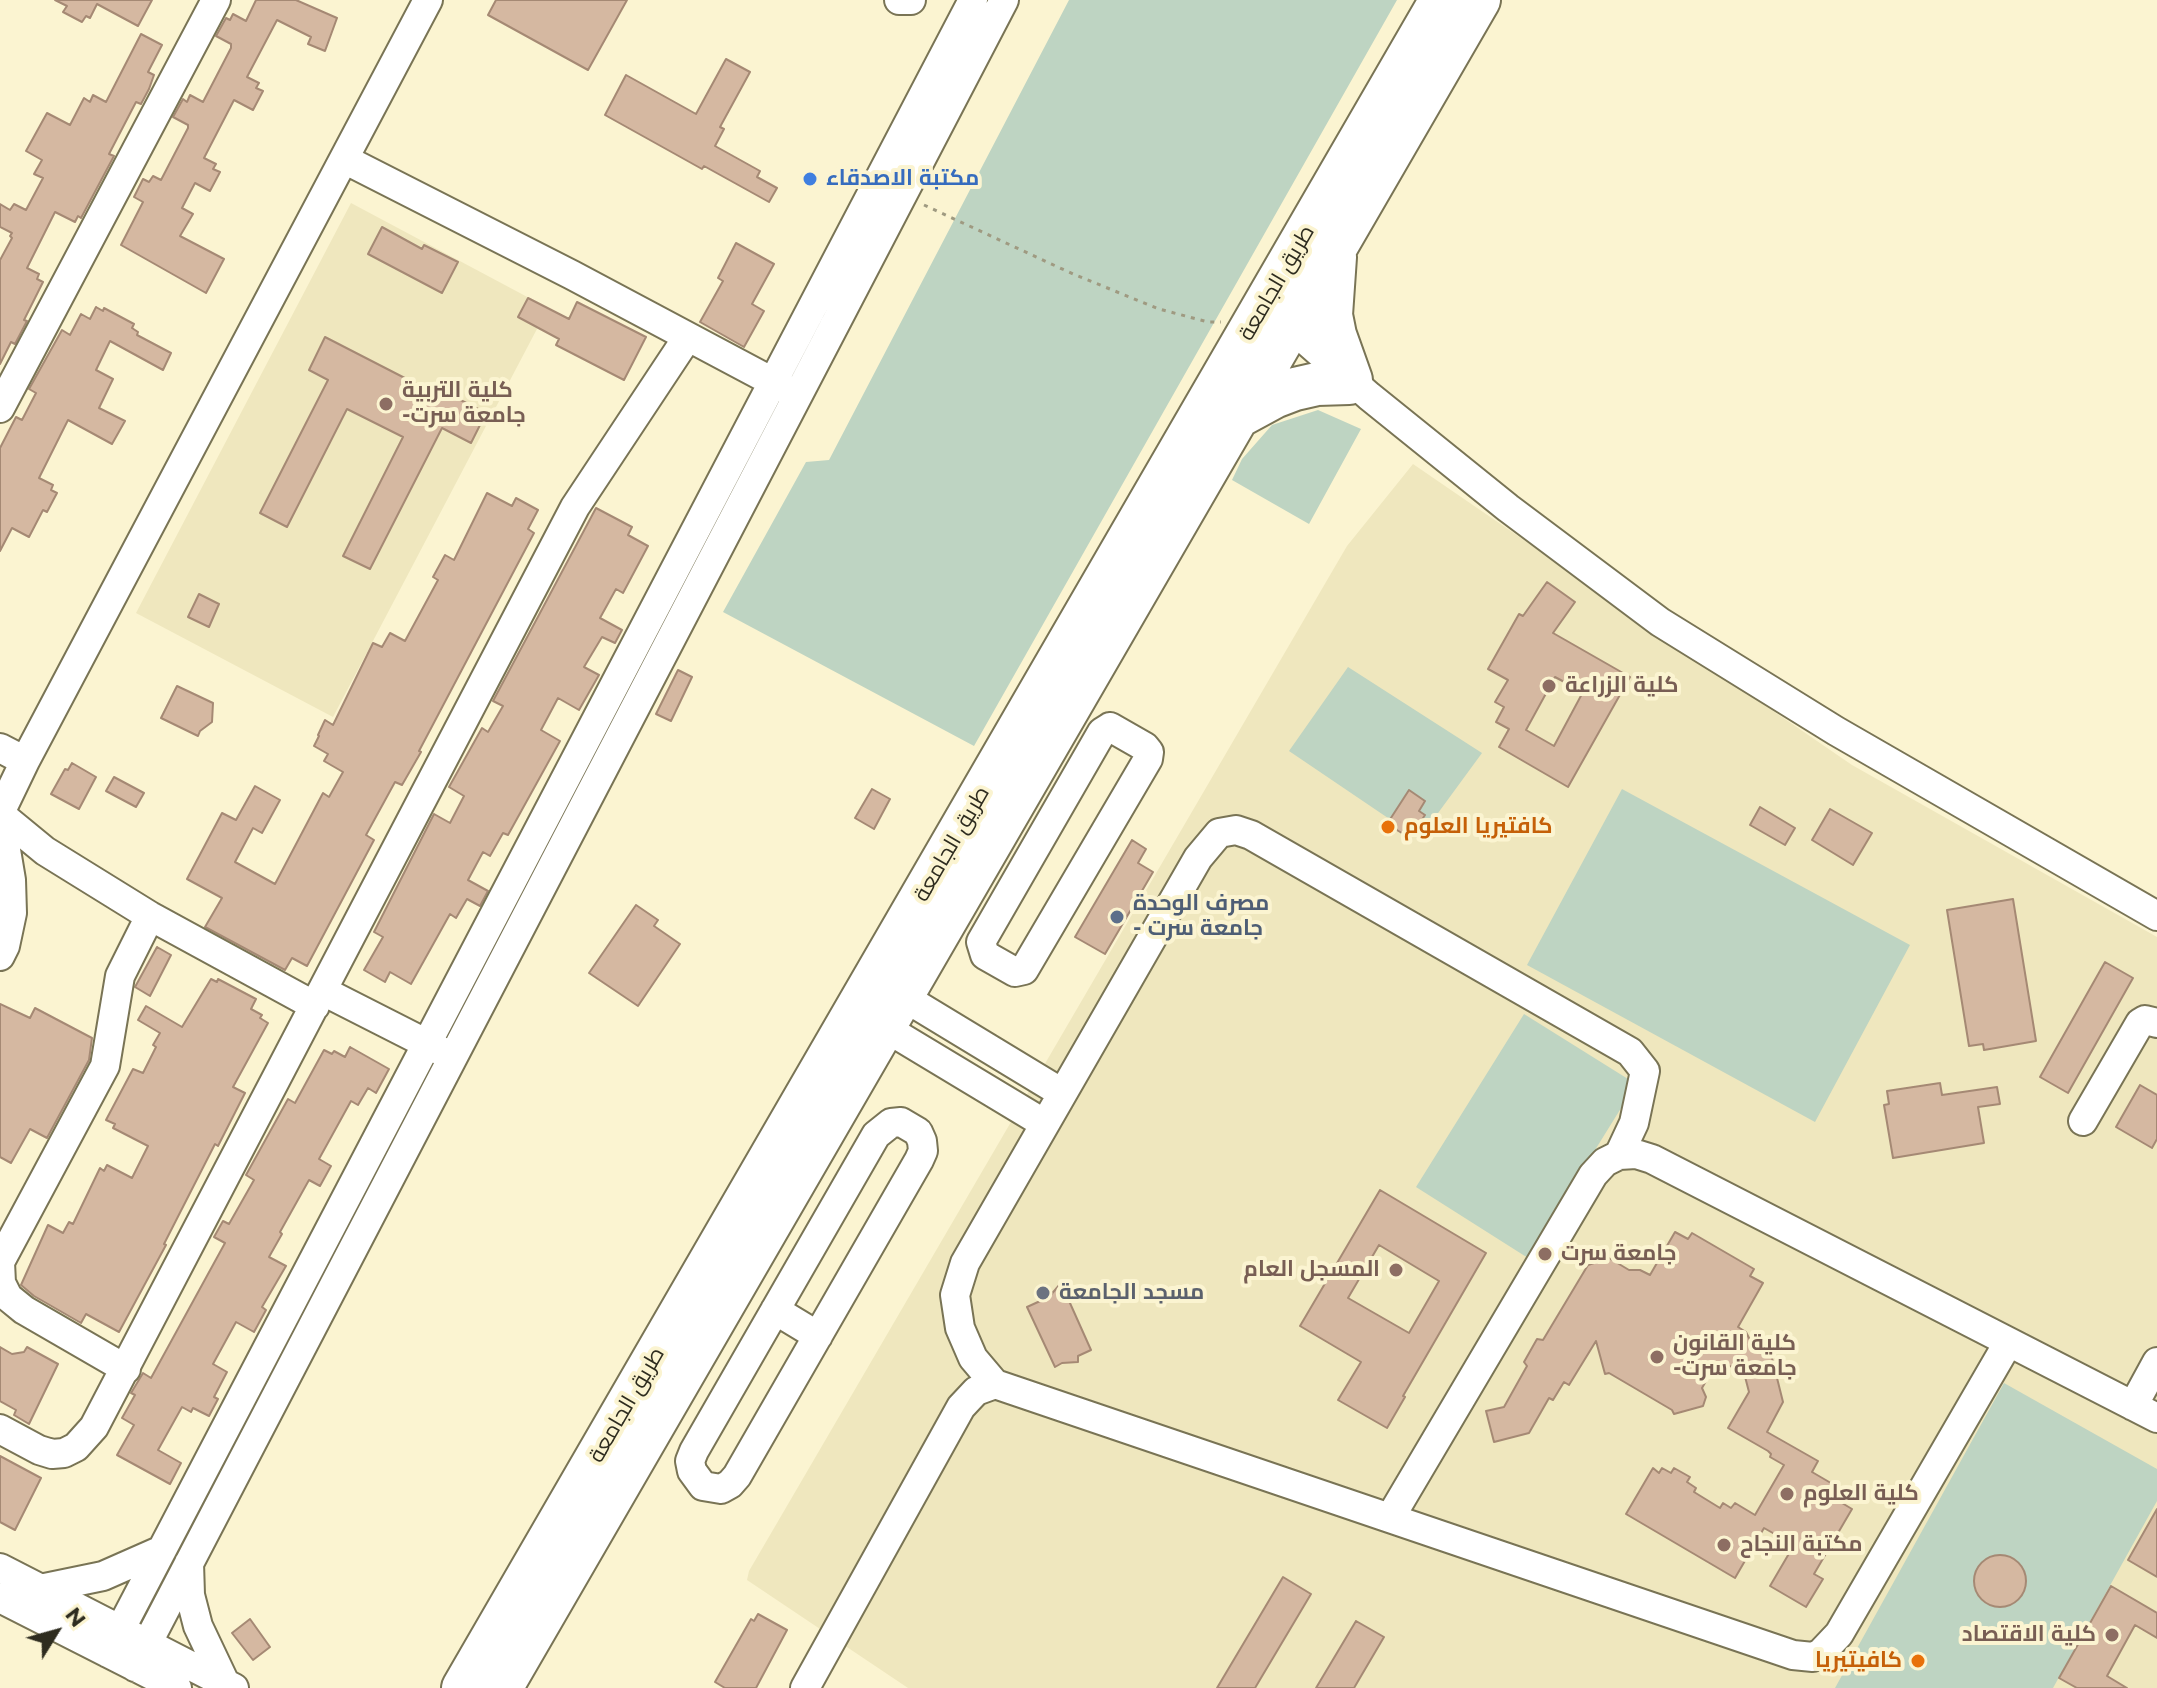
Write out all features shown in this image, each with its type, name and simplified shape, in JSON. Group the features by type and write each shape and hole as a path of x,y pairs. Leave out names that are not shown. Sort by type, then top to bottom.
{"highway":[{"name":"طريق الجامعة","path":"472,1684 1273,323 1441,0"},
{"name":"طريق الجامعة","path":"472,1684 666,1404 1239,416 1273,323 1337,247 1479,0"},
{"path":"1239,416 1295,389 1317,384 1356,386 1335,335 1331,315 1337,247"}],"street":[{"path":"0,408 216,0"},
{"path":"0,956 12,913 11,880 0,814 25,761 428,0"},
{"path":"899,0 911,0"},
{"path":"785,389 902,195 989,3"},
{"path":"141,1655 440,1050 989,3"},
{"path":"344,159 572,275 785,389"},
{"path":"1273,323 1586,568 1660,622 1836,731 2157,916"},
{"path":"0,1429 52,1454 76,1447 94,1427 575,507 687,338"},
{"path":"1110,727 1149,752 1148,759 1024,970 1015,972 985,955 981,942 1084,763 1102,732 1110,727"},
{"path":"0,748 25,761"},
{"path":"1045,752 1084,763"},
{"path":"0,814 45,851 150,916 319,999 440,1050"},
{"path":"1619,1155 1634,1123 1645,1071 1630,1052 1251,835 1236,830 1219,833 1198,858 965,1263 955,1295 960,1328 973,1358 995,1384 1793,1655 1813,1657 1839,1634 2008,1343"},
{"path":"126,1369 24,1310 8,1297 1,1283 0,1262 105,1066 120,976 150,916"},
{"path":"893,1012 1062,1093"},
{"path":"893,1012 1045,1124"},
{"path":"2083,1121 2140,1023 2145,1020 2157,1023"},
{"path":"114,1641 440,1050"},
{"path":"891,1123 910,1125 922,1141 923,1151 919,1160 737,1476 721,1489 703,1486 692,1471 690,1461 694,1451 775,1310 876,1135 891,1123"},
{"path":"1390,1518 1593,1175 1605,1162 1619,1155 1636,1154 1652,1159 2145,1412 2157,1362"},
{"path":"775,1310 818,1336"},
{"path":"805,1688 961,1407 976,1391 995,1384"},
{"path":"666,1404 710,1423"},
{"path":"40,1589 103,1576 162,1550"},
{"path":"189,1563 190,1595 198,1626 230,1686"},
{"path":"0,1568 40,1589 114,1641"},
{"path":"0,1598 114,1641 141,1655 230,1686"},
{"path":"141,1655 177,1688"}],"path":[{"path":"902,195 1073,274 1159,309 1208,322 1273,323"}],"shaded area":[{"path":"351,203 548,308 333,717 136,613"},
{"name":"جامعة سرت","path":"1413,464 1852,765 2157,937 2157,1688 908,1688 747,1580 749,1571 1347,546"}],"green space":[{"path":"1069,0 1397,0 974,746 723,612 806,462 829,460"},
{"path":"1318,410 1361,429 1309,524 1232,480 1242,459 1272,425"},
{"path":"1348,667 1482,753 1419,839 1289,751"},
{"path":"1622,789 1910,945 1815,1122 1527,965"},
{"path":"1524,1014 1636,1084 1528,1258 1416,1187"},
{"path":"2004,1383 2157,1469 2157,1501 2053,1688 1835,1688"}],"building":[{"path":"55,0 152,0 138,26 97,4 90,18 86,16 82,22 63,12 67,6"},
{"path":"256,0 296,0 337,18 325,51 308,44 311,37 277,20 247,77 259,83 256,88 263,91 253,110 234,100 204,158 216,164 213,169 220,172 210,191 195,183 182,208 193,214 180,236 224,259 206,293 121,245 143,202 134,197 143,179 149,182 153,176 161,180 188,128 188,125 173,117 183,99 187,102 190,95 203,102 231,48 231,44 216,36 226,18 230,20 233,14 246,21"},
{"path":"496,0 627,0 588,70 488,15"},
{"path":"141,34 162,45 148,72 154,75 149,89 141,104 136,102 109,154 114,156 81,218 78,216 75,222 55,212 27,268 39,274 37,279 43,282 15,344 11,342 0,364 0,260 12,233 0,227 0,204 10,210 14,204 26,210 43,178 34,174 42,160 26,151 47,113 70,125 84,98 90,102 93,95 106,102"},
{"path":"726,59 750,72 720,127 724,129 715,146 760,171 757,177 777,188 769,202 605,115 626,75 696,114"},
{"path":"382,227 422,249 424,245 458,262 442,293 368,254"},
{"path":"736,243 774,264 752,304 764,311 744,347 700,322 723,281 718,278"},
{"path":"528,298 569,319 577,302 646,337 624,380 556,345 559,339 518,317"},
{"path":"96,307 134,324 132,328 138,332 137,335 171,353 163,370 110,341 96,370 113,379 99,408 125,421 112,444 68,420 39,478 53,485 51,490 57,493 47,512 43,510 29,537 12,528 0,551 0,448 16,417 22,420 36,393 29,389 62,330 70,335 81,314 90,319"},
{"path":"325,337 432,392 435,387 486,413 471,443 442,428 370,569 343,556 403,437 347,409 287,527 260,513 328,380 309,370"},
{"path":"487,493 512,506 516,498 538,510 528,529 534,533 421,752 402,785 395,782 366,835 374,840 307,966 292,958 285,970 205,927 222,898 187,879 222,813 236,820 255,786 280,800 262,833 253,828 235,862 275,884 323,793 329,797 343,772 324,761 328,754 314,746 325,720 333,725 373,643 382,647 390,633 405,641 438,580 433,577 445,555 454,560"},
{"path":"596,508 632,527 628,535 648,546 623,593 616,589 600,618 622,630 615,643 602,637 584,667 599,675 579,710 558,698 541,730 560,741 508,835 503,833 490,856 483,852 468,880 488,891 480,906 467,899 456,918 450,914 411,984 390,972 385,982 364,970 383,937 374,932 434,814 450,823 464,796 449,787 482,728 488,732 503,706 493,701"},
{"path":"1547,582 1575,602 1553,633 1630,677 1568,787 1499,747 1509,729 1496,722 1504,707 1495,702 1508,680 1488,669 1519,614 1523,616","holes":["1555,677 1583,692 1554,746 1526,730"]},
{"path":"199,594 219,604 209,627 188,617"},
{"path":"678,670 692,677 671,721 656,714"},
{"path":"177,686 213,703 212,722 198,736 161,718"},
{"path":"72,763 96,777 79,809 51,794 65,769 68,770"},
{"path":"114,777 144,793 136,807 106,791"},
{"path":"872,789 890,799 874,829 855,818"},
{"path":"1409,790 1425,801 1419,811 1425,815 1410,838 1387,824"},
{"path":"1760,807 1795,828 1785,845 1750,825"},
{"path":"1830,809 1872,833 1853,865 1812,840"},
{"path":"1132,840 1146,849 1138,863 1153,872 1105,954 1075,937"},
{"path":"2013,899 2036,1041 1984,1050 1983,1044 1969,1046 1947,910"},
{"path":"636,905 658,920 654,926 680,944 638,1006 589,973"},
{"path":"157,947 171,955 150,996 135,987"},
{"path":"2105,962 2133,978 2068,1093 2040,1077"},
{"path":"211,979 217,982 218,979 256,999 251,1009 268,1023 233,1087 245,1093 218,1146 215,1144 119,1332 86,1314 81,1323 21,1285 48,1225 63,1233 69,1222 73,1224 100,1168 104,1171 107,1165 132,1178 148,1146 113,1128 115,1124 106,1120 133,1069 143,1073 156,1047 153,1045 160,1033 138,1020 146,1006 182,1027"},
{"path":"0,1004 30,1018 35,1008 92,1038 89,1060 47,1138 30,1129 11,1163 0,1157"},
{"path":"350,1047 389,1069 376,1093 368,1088 358,1105 351,1101 319,1159 331,1166 320,1186 309,1180 280,1232 282,1234 269,1257 286,1266 262,1307 266,1310 254,1332 236,1322 213,1364 227,1372 214,1397 218,1399 209,1416 193,1408 191,1412 182,1407 158,1450 181,1463 170,1484 117,1455 134,1425 122,1418 135,1395 131,1393 143,1373 151,1378 225,1243 214,1237 223,1221 229,1224 254,1180 246,1175 288,1099 295,1103 324,1050 345,1057"},
{"path":"1940,1083 1942,1095 1997,1087 2000,1104 1978,1107 1984,1143 1893,1158 1884,1105 1889,1104 1887,1091"},
{"path":"2140,1085 2157,1095 2157,1139 2152,1148 2116,1127"},
{"path":"1380,1190 1486,1253 1387,1428 1338,1400 1361,1362 1300,1326","holes":["1379,1245 1439,1281 1409,1333 1348,1298"]},
{"path":"1675,1232 1688,1239 1692,1233 1754,1269 1750,1276 1763,1283 1738,1327 1746,1332 1751,1342 1771,1354 1783,1402 1767,1432 1818,1461 1812,1472 1848,1493 1842,1503 1852,1509 1814,1574 1823,1579 1806,1607 1770,1586 1794,1545 1764,1528 1735,1578 1626,1514 1653,1468 1659,1473 1662,1468 1671,1473 1674,1468 1690,1477 1687,1482 1696,1488 1694,1492 1720,1508 1723,1503 1731,1508 1735,1503 1755,1515 1784,1465 1770,1457 1768,1451 1728,1428 1749,1392 1742,1365 1725,1367 1717,1362 1702,1388 1706,1397 1703,1406 1674,1414 1609,1373 1605,1374 1596,1341 1569,1385 1564,1382 1553,1400 1549,1398 1529,1433 1494,1442 1486,1411 1504,1407 1527,1366 1524,1362 1537,1339 1543,1340 1588,1265 1609,1258 1629,1270 1640,1270 1650,1275"},
{"path":"1061,1283 1091,1350 1078,1356 1078,1362 1062,1363 1055,1367 1027,1307 1049,1297"},
{"path":"0,1347 12,1354 24,1352 27,1347 58,1364 29,1424 14,1415 16,1410 0,1401"},
{"path":"0,1456 41,1478 15,1530 0,1522"},
{"path":"2157,1509 2157,1577 2128,1560"},
{"path":"2000,1555 2018,1563 2026,1581 2018,1599 2000,1607 1982,1599 1974,1581 1982,1563"},
{"path":"1283,1577 1311,1594 1255,1688 1217,1688"},
{"path":"2111,1586 2157,1613 2157,1638 2135,1625 2107,1676 2127,1688 2077,1688 2059,1678"},
{"path":"758,1614 787,1630 756,1688 725,1688 715,1682 751,1619 754,1621"},
{"path":"250,1619 270,1647 253,1660 232,1633"},
{"path":"1356,1621 1384,1637 1354,1688 1316,1688"}],"place":[{"name":"مكتبة الاصدقاء","path":"810,179"},
{"name":"كلية التربية -جامعة سرت","path":"386,404"},
{"name":"كلية الزراعة","path":"1549,686"},
{"name":"كافتيريا العلوم","path":"1388,827"},
{"name":"مصرف الوحدة - جامعة سرت","path":"1117,917"},
{"name":"جامعة سرت","path":"1545,1254"},
{"name":"المسجل العام","path":"1396,1270"},
{"name":"مسجد الجامعة","path":"1043,1293"},
{"name":"كلية القانون -جامعة سرت","path":"1657,1357"},
{"name":"كلية العلوم","path":"1787,1494"},
{"name":"مكتبة النجاح","path":"1724,1545"},
{"name":"كلية الاقتصاد","path":"2112,1635"},
{"name":"كافيتيريا","path":"1918,1661"}]}
